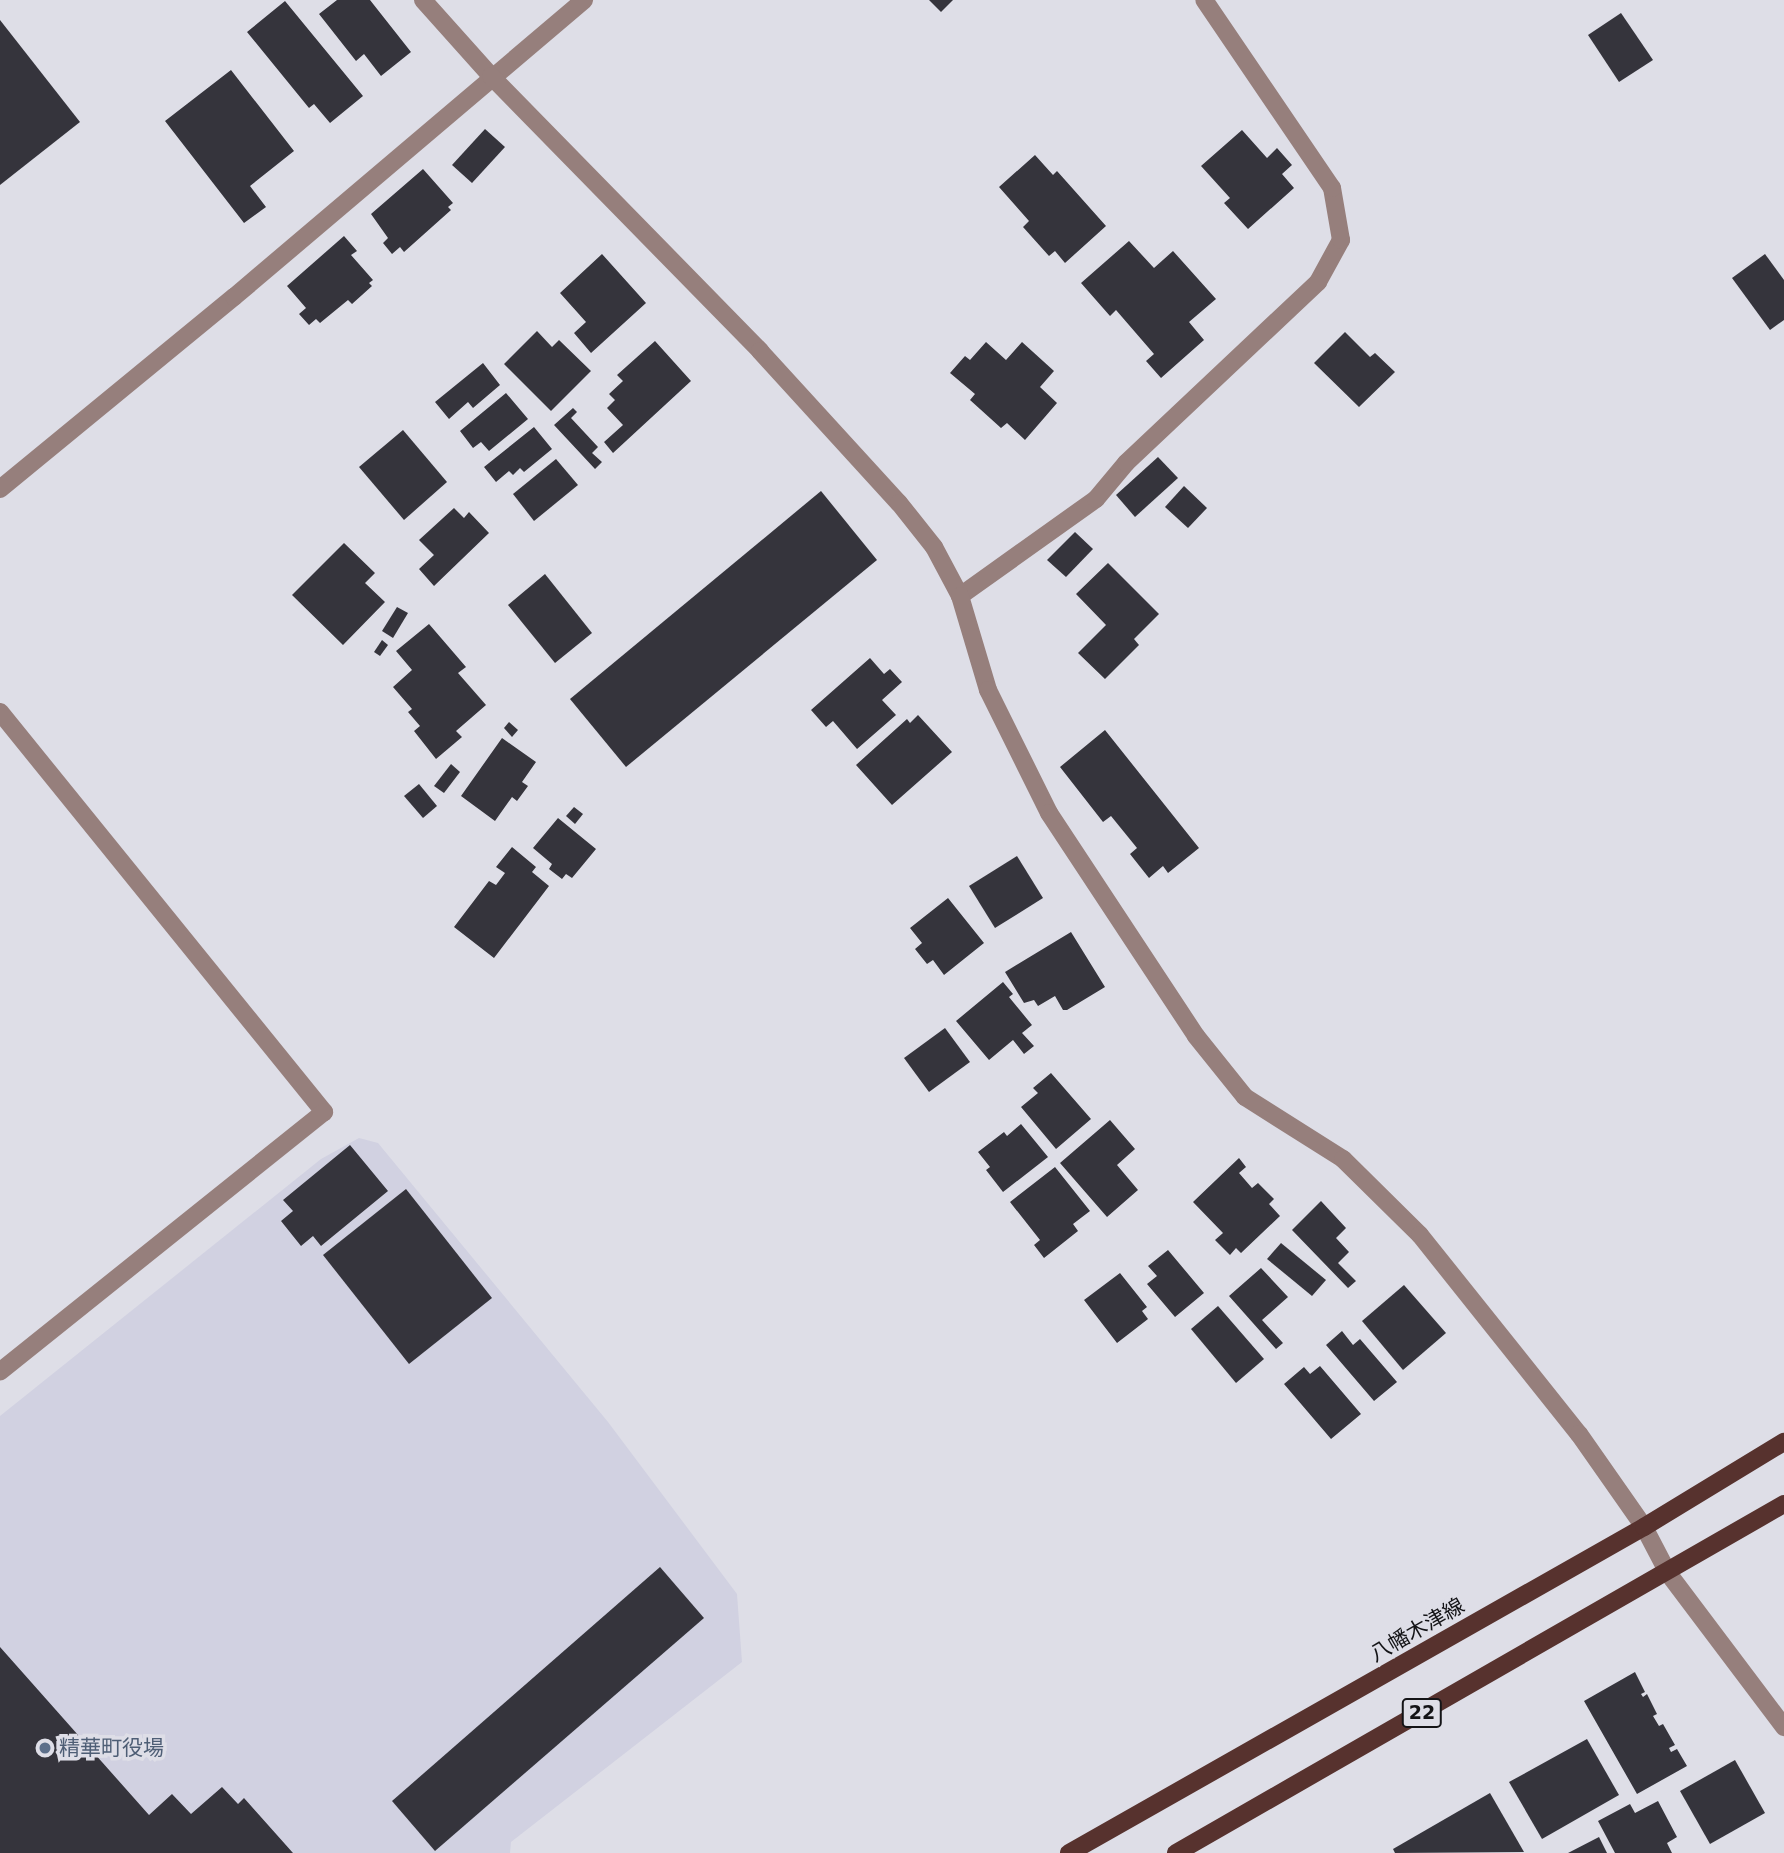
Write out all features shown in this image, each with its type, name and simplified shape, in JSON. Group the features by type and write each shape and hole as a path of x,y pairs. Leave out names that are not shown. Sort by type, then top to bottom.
{"main road":[{"name":"八幡木津線","path":"1069,1853 1644,1527 1784,1441"},
{"name":"22","path":"1176,1853 1784,1504"}],"street":[{"path":"423,0 491,76 760,351 900,503 934,547 960,596 988,690 1049,813 1196,1036 1245,1097 1342,1160 1420,1235 1579,1434 1644,1527 1668,1573 1784,1727"},
{"path":"0,489 234,297 491,76 584,0"},
{"path":"960,596 1096,499 1126,463 1318,282 1341,240 1332,188 1204,0"},
{"path":"0,712 324,1112 0,1372"}],"shaded area":[{"path":"359,1138 378,1143 608,1422 737,1594 742,1662 511,1842 510,1853 0,1853 0,1416 321,1159"}],"building":[{"path":"337,0 370,0 411,52 381,76 364,54 356,61 319,14"},
{"path":"929,0 953,0 941,12"},
{"path":"285,1 363,96 330,123 314,104 309,108 247,32"},
{"path":"1621,13 1653,60 1619,82 1588,35"},
{"path":"0,20 80,122 0,185"},
{"path":"231,70 294,151 250,186 266,207 244,223 165,121"},
{"path":"485,129 505,147 472,183 452,165"},
{"path":"1242,130 1267,158 1277,148 1292,165 1282,174 1294,188 1248,229 1224,203 1230,198 1201,166"},
{"path":"1035,155 1053,175 1057,171 1106,226 1065,263 1055,251 1049,256 1023,227 1029,221 999,187"},
{"path":"423,169 453,203 448,207 451,210 404,252 400,247 392,254 383,243 388,238 371,214"},
{"path":"344,236 357,251 351,255 373,280 369,283 372,286 352,304 348,300 320,323 316,319 309,325 299,314 306,308 287,286"},
{"path":"1129,241 1154,268 1173,251 1216,299 1189,322 1204,340 1161,378 1146,361 1154,354 1116,310 1110,316 1081,283"},
{"path":"602,254 646,303 591,353 574,333 586,322 560,293"},
{"path":"1765,254 1784,280 1784,320 1770,330 1732,278"},
{"path":"537,331 552,347 559,340 591,371 551,411 504,364"},
{"path":"1345,332 1370,357 1375,353 1395,372 1359,407 1314,363"},
{"path":"655,341 691,381 613,453 604,442 623,425 607,408 615,400 609,394 623,381 617,375"},
{"path":"986,342 1006,360 1022,342 1054,371 1040,387 1057,403 1025,440 1007,423 1001,428 970,400 975,394 950,373 965,356 970,360"},
{"path":"483,363 500,385 473,408 468,402 449,419 435,402"},
{"path":"506,393 528,419 489,451 481,442 473,448 460,431"},
{"path":"573,408 577,412 571,418 598,447 592,453 602,462 595,469 554,425"},
{"path":"534,427 552,449 524,472 520,468 513,475 509,471 496,482 484,467"},
{"path":"403,430 447,482 404,520 359,467"},
{"path":"1158,457 1178,478 1135,517 1116,495"},
{"path":"556,459 578,485 534,521 513,494"},
{"path":"1184,486 1207,508 1188,528 1165,507"},
{"path":"821,491 877,560 626,767 570,699"},
{"path":"454,508 464,518 469,512 489,533 434,586 419,569 434,555 419,540"},
{"path":"1075,532 1093,549 1066,577 1047,560"},
{"path":"344,543 375,573 365,583 385,602 343,645 292,595"},
{"path":"1108,563 1159,614 1134,639 1139,645 1105,679 1078,653 1106,625 1076,594"},
{"path":"545,574 592,633 555,663 508,605"},
{"path":"397,607 408,613 393,638 382,631"},
{"path":"429,624 466,667 458,673 486,705 456,731 462,737 436,759 414,731 420,726 408,712 412,709 393,687 412,670 396,651"},
{"path":"382,640 388,645 380,656 374,652"},
{"path":"870,658 884,674 890,669 902,682 882,700 896,715 857,749 833,721 826,727 811,710"},
{"path":"918,715 952,752 892,805 856,765 907,719 910,723"},
{"path":"509,722 518,730 512,737 504,728"},
{"path":"1105,730 1199,848 1168,873 1163,866 1149,878 1130,854 1137,848 1111,816 1103,822 1060,767"},
{"path":"502,738 536,762 522,782 528,786 517,801 512,797 495,821 461,796"},
{"path":"451,764 460,772 444,793 434,786"},
{"path":"419,784 437,806 423,818 404,796"},
{"path":"574,807 583,814 575,824 566,816"},
{"path":"558,818 596,849 572,878 566,874 562,879 549,869 552,864 533,848"},
{"path":"512,847 536,867 532,872 549,886 494,958 454,927 489,881 496,885 505,873 496,867"},
{"path":"1017,856 1043,898 995,928 969,886"},
{"path":"948,898 984,943 944,975 933,960 927,964 915,949 922,943 910,928"},
{"path":"1071,932 1105,987 1067,1010 1063,1010 1055,996 1038,1006 1034,1000 1024,1003 1005,972"},
{"path":"1003,982 1013,994 1009,997 1032,1025 1022,1033 1034,1046 1024,1054 1013,1040 989,1060 956,1021"},
{"path":"945,1028 970,1062 929,1092 904,1058"},
{"path":"1051,1073 1091,1119 1056,1149 1021,1107 1038,1093 1033,1088"},
{"path":"1110,1120 1135,1149 1117,1165 1138,1190 1107,1217 1060,1163"},
{"path":"1021,1124 1048,1157 1003,1192 986,1170 990,1167 978,1152 1004,1132 1007,1136"},
{"path":"350,1145 388,1191 321,1246 313,1236 301,1246 281,1221 293,1211 283,1200"},
{"path":"1239,1158 1246,1167 1239,1173 1252,1188 1258,1183 1274,1199 1269,1204 1280,1216 1241,1253 1236,1248 1230,1255 1215,1240 1223,1233 1193,1202"},
{"path":"1055,1167 1090,1211 1073,1224 1078,1231 1044,1258 1034,1245 1040,1240 1010,1202"},
{"path":"406,1189 492,1298 409,1364 323,1255"},
{"path":"1321,1201 1346,1228 1336,1238 1349,1252 1338,1263 1356,1281 1348,1288 1292,1230"},
{"path":"1281,1243 1326,1280 1312,1296 1267,1259"},
{"path":"1168,1250 1204,1293 1175,1317 1147,1284 1157,1276 1148,1266"},
{"path":"1261,1268 1288,1297 1262,1320 1283,1343 1276,1349 1229,1296"},
{"path":"1120,1273 1147,1307 1142,1311 1148,1319 1117,1343 1084,1300"},
{"path":"1404,1285 1446,1333 1403,1370 1362,1321"},
{"path":"1218,1306 1264,1359 1236,1383 1191,1329"},
{"path":"1342,1331 1353,1345 1360,1339 1397,1382 1374,1401 1326,1345"},
{"path":"1320,1366 1361,1414 1331,1439 1284,1384 1304,1367 1310,1374"},
{"path":"660,1567 704,1618 435,1851 392,1801"},
{"name":"精華町役場","path":"0,1647 149,1815 172,1794 191,1814 222,1787 238,1804 244,1798 293,1853 0,1853"},
{"path":"1635,1672 1645,1692 1641,1694 1643,1697 1647,1694 1657,1714 1653,1716 1659,1726 1663,1724 1675,1745 1669,1748 1671,1752 1677,1749 1687,1766 1637,1794 1584,1701"},
{"path":"1587,1739 1619,1795 1542,1839 1509,1782"},
{"path":"1735,1760 1765,1813 1710,1844 1680,1791"},
{"path":"1490,1793 1524,1852 1395,1853 1393,1849"},
{"path":"1658,1801 1677,1837 1667,1843 1672,1853 1615,1853 1598,1821 1630,1804 1635,1813"},
{"path":"1599,1837 1607,1853 1568,1853"}],"place":[{"name":"精華町役場","path":"45,1748"}]}
